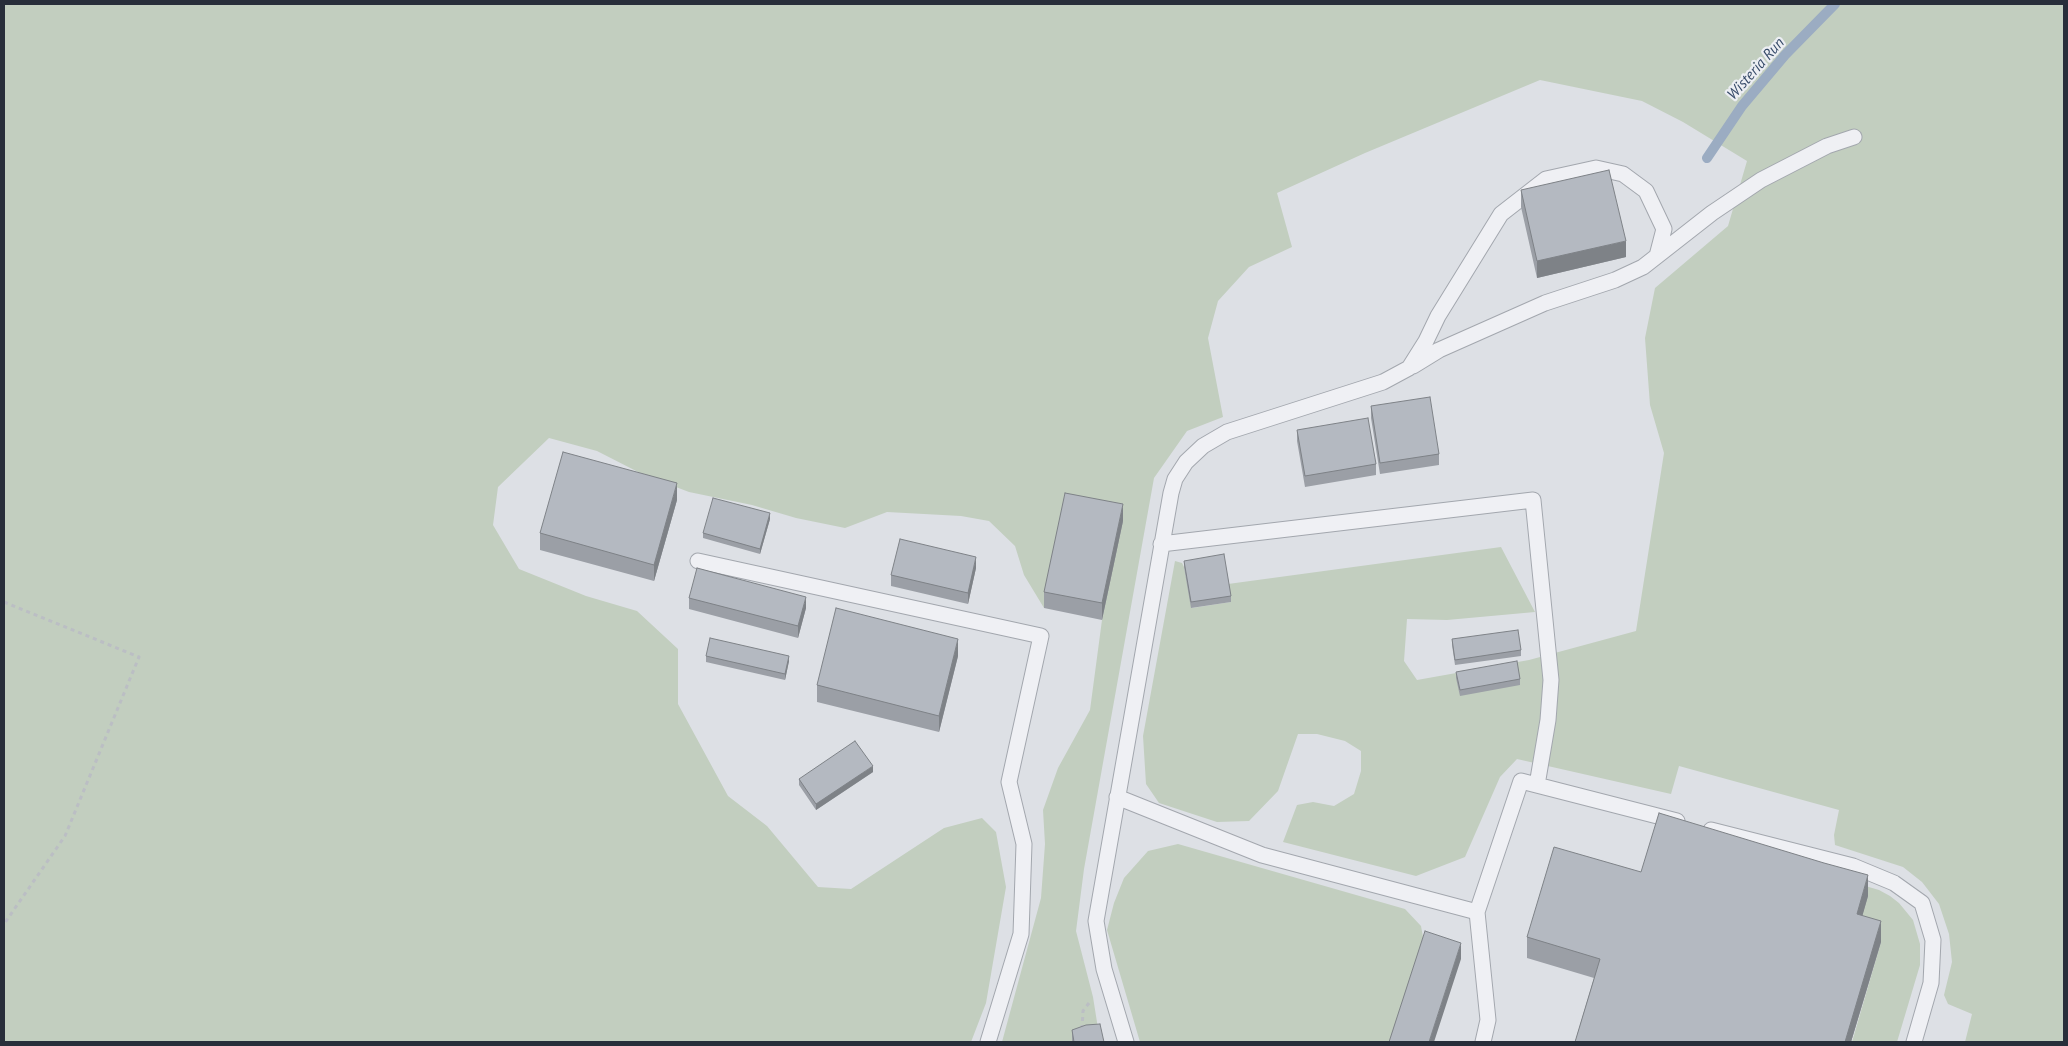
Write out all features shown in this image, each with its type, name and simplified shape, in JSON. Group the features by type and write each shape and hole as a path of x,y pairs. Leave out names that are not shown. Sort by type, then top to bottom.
{"lane":[{"path":"1126,1042 1104,969 1096,921 1171,493 1175,479 1186,462 1203,446 1227,432 1383,382 1439,350 1545,303 1615,280 1642,267 1712,213 1761,180 1827,146 1854,137"},
{"path":"1409,368 1426,341 1438,316 1501,214 1546,179 1596,168 1623,174 1646,191 1664,229 1657,256"},
{"path":"1162,544 1533,500 1551,680 1548,720 1538,785"},
{"path":"698,561 1041,636 1009,782 1024,844 1021,934 988,1042"},
{"path":"1483,1042 1488,1020 1477,912 1521,781 1853,866 1894,883 1922,903 1933,940 1931,982 1914,1042"},
{"path":"1117,797 1262,855 1477,912"}],"path":[{"path":"4,602 139,657 65,836 4,924"}],"green space":[{"path":"4,4 2064,4 2064,1042 1965,1042 1972,1014 1948,1004 1944,995 1952,962 1949,934 1939,904 1922,882 1903,867 1835,845 1834,835 1839,810 1679,766 1671,794 1517,759 1500,777 1465,857 1416,876 1283,842 1297,805 1313,802 1334,806 1354,794 1361,771 1361,751 1345,741 1317,734 1298,734 1278,791 1249,821 1217,822 1159,803 1146,784 1143,736 1175,561 1182,563 1184,567 1192,608 1231,602 1228,584 1501,547 1535,612 1447,620 1407,619 1404,661 1417,680 1529,660 1636,631 1664,453 1650,405 1645,338 1655,288 1728,226 1747,161 1683,122 1642,101 1540,80 1365,153 1277,193 1292,247 1249,267 1218,301 1208,338 1223,417 1187,431 1154,478 1084,869 1076,931 1093,997 1100,1041 1002,1042 1041,898 1045,844 1043,810 1058,768 1090,710 1102,620 1122,521 1044,608 1024,575 1015,546 989,521 961,516 887,512 845,528 689,492 642,474 597,451 549,438 498,487 493,525 519,569 586,596 637,611 678,649 678,704 728,796 767,826 818,887 851,889 944,828 982,818 996,832 1006,887 986,1003 971,1042 4,1042"},
{"path":"1178,844 1405,909 1421,926 1425,948 1394,1042 1140,1042 1107,930 1114,903 1124,878 1148,851"},
{"path":"1828,875 1879,890 1899,903 1913,920 1920,944 1920,965 1897,1042 1852,1042 1881,942"}],"building":[{"path":"1609,170 1626,241 1537,261 1521,190"},
{"path":"1430,397 1439,454 1380,463 1371,406"},
{"path":"1368,418 1376,464 1305,476 1297,430"},
{"path":"563,452 677,483 654,565 540,533"},
{"path":"1065,493 1123,504 1102,603 1044,592"},
{"path":"713,498 770,513 760,549 703,533"},
{"path":"900,539 976,557 968,593 891,575"},
{"path":"1224,554 1231,596 1191,602 1184,561"},
{"path":"697,568 806,597 798,626 689,598"},
{"path":"836,608 958,639 939,716 817,685"},
{"path":"1518,630 1521,650 1455,660 1452,639"},
{"path":"710,638 789,656 785,674 706,656"},
{"path":"1517,661 1520,679 1460,690 1456,672"},
{"path":"855,741 873,766 816,804 799,779"},
{"path":"1659,813 1868,875 1857,914 1881,921 1845,1042 1575,1042 1600,959 1527,937 1554,847 1641,872"},
{"path":"1425,931 1461,943 1429,1042 1389,1042"},
{"path":"1100,1024 1104,1042 1074,1042 1072,1030 1086,1025"}],"waterway":[{"name":"Wisteria Run","path":"1707,158 1742,106 1785,55 1835,4"}]}
